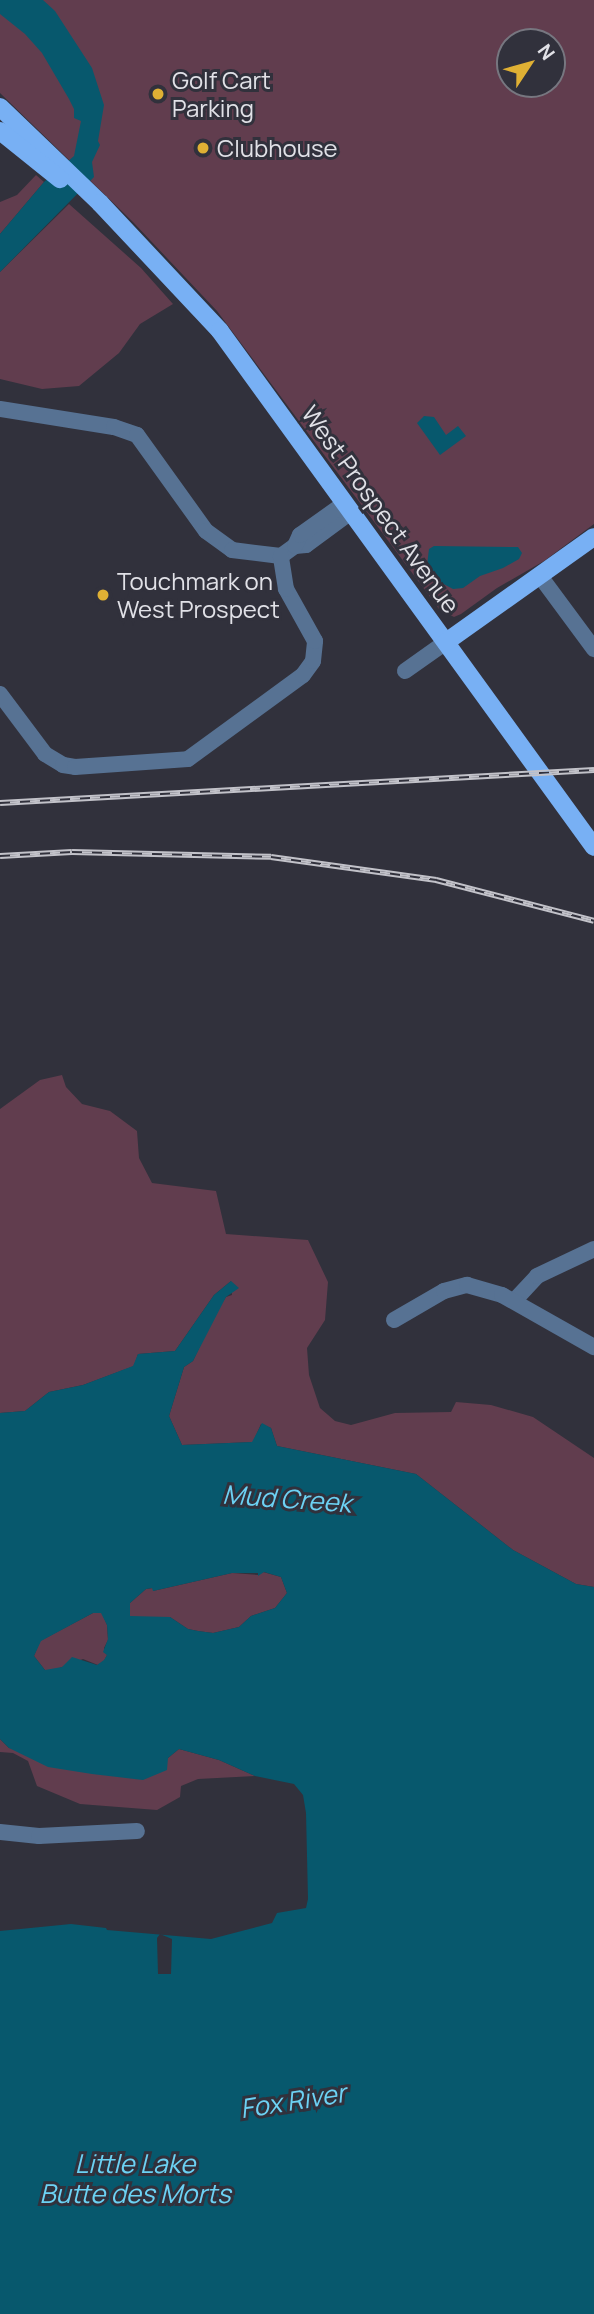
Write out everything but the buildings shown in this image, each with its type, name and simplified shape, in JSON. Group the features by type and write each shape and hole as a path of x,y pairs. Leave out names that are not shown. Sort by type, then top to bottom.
{"main road":[{"name":"West Prospect Avenue","path":"0,107 54,167 110,216 165,270 220,331 594,847"},
{"name":"West Prospect Avenue","path":"0,131 54,167"},
{"path":"446,642 594,537"}],"street":[{"path":"0,409 129,430 137,435 206,531 218,542 239,551 288,551 306,545 348,508"},
{"path":"0,694 45,754 63,765 188,759 303,675 313,661 315,641 286,589 288,551"},
{"path":"540,576 594,649"},
{"path":"405,671 446,642"},
{"path":"514,1301 537,1276 594,1249"},
{"path":"394,1320 444,1291 467,1285 491,1290 514,1301 594,1347"},
{"path":"0,1832 39,1836 136,1831"}],"shaded area":[{"path":"0,0 594,0 594,524 544,561 497,588 461,614 454,617 439,609 217,311 133,222 0,93"},
{"path":"36,175 44,182 0,234 0,202 17,195"},
{"path":"69,204 141,268 173,304 140,324 119,353 79,386 42,389 0,379 0,272"},
{"path":"62,1075 66,1087 82,1104 110,1111 137,1131 139,1158 152,1183 216,1191 226,1234 308,1240 328,1282 325,1320 307,1348 309,1375 320,1408 335,1421 351,1425 395,1413 451,1412 456,1402 491,1405 533,1417 594,1458 594,1587 576,1584 513,1550 416,1474 277,1446 271,1428 261,1424 253,1442 182,1445 169,1416 184,1367 193,1361 216,1312 226,1297 232,1295 231,1281 214,1295 175,1351 138,1354 134,1366 83,1385 49,1392 25,1411 0,1413 0,1109 40,1080"},
{"path":"263,1572 281,1577 287,1593 275,1608 251,1616 239,1627 213,1633 188,1629 170,1617 130,1617 130,1603 146,1589 153,1588 153,1591 232,1573 258,1575"},
{"path":"93,1613 102,1613 107,1625 108,1640 104,1648 107,1655 104,1661 98,1665 83,1659 49,1672 45,1670 34,1656 40,1641"},
{"path":"0,1739 9,1748 168,1758 179,1749 219,1760 255,1776 198,1779 181,1786 180,1797 157,1810 80,1804 37,1786 28,1761 13,1753 0,1752"}],"water":[{"path":"0,0 43,0 55,11 92,68 104,105 98,141 100,145 92,162 94,177 0,272 0,234 44,182 74,156 81,121 74,118 74,109 42,53 25,34 0,14"},
{"path":"424,416 434,417 446,435 458,426 466,436 440,455 417,423"},
{"path":"434,546 518,547 522,553 519,559 503,568 480,576 463,588 453,589 438,581 427,565 429,549"},
{"path":"231,1281 239,1288 226,1297 193,1361 184,1367 169,1416 182,1445 252,1442 262,1423 271,1428 277,1446 416,1474 513,1550 576,1584 594,1587 594,2314 0,2314 0,1931 71,1924 107,1930 211,1939 272,1923 277,1913 306,1908 308,1899 306,1813 303,1795 294,1784 255,1776 219,1760 179,1749 168,1758 167,1770 143,1780 92,1774 48,1767 9,1748 0,1739 0,1413 25,1411 49,1392 83,1385 133,1366 138,1354 175,1351 214,1295","holes":["264,1572 281,1577 287,1593 275,1608 251,1616 239,1627 213,1633 188,1629 170,1617 130,1616 130,1603 146,1589 152,1588 153,1591 232,1573 258,1573 258,1576","93,1613 101,1613 107,1625 108,1639 103,1652 107,1655 104,1660 97,1665 72,1657 62,1667 45,1670 34,1656 41,1641"]}],"pier":[{"path":"160,1934 172,1939 171,1974 158,1974 157,1938"}],"railway":[{"path":"0,803 594,770"},
{"path":"0,856 72,852 271,857 436,880 594,921"}],"place":[{"name":"Golf Cart Parking","path":"158,94"},
{"name":"Clubhouse","path":"203,148"},
{"name":"Touchmark on West Prospect","path":"103,595"}],"water label":[{"name":"Mud Creek","path":"287,1499"},
{"name":"Fox River","path":"293,2101"},
{"name":"Little Lake Butte des Morts","path":"135,2179"}]}
